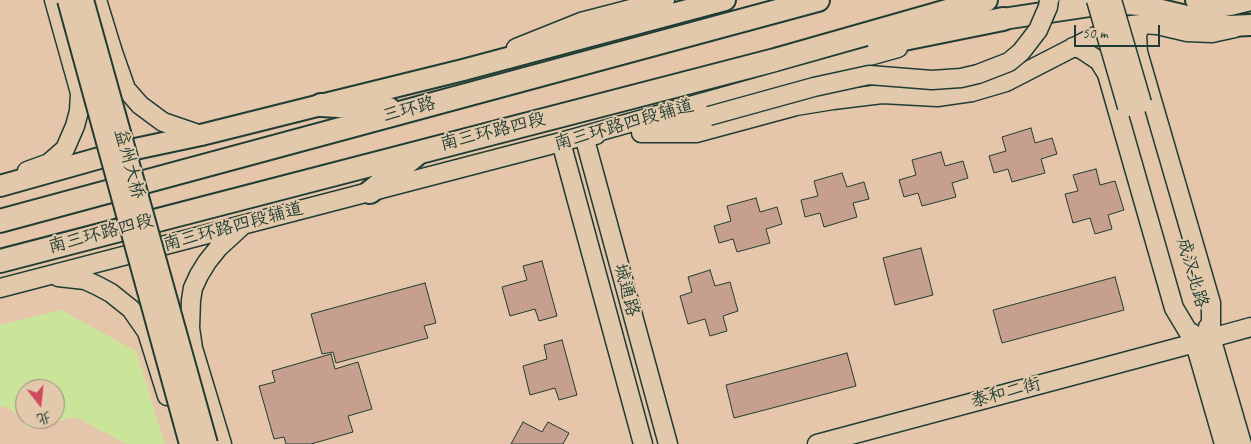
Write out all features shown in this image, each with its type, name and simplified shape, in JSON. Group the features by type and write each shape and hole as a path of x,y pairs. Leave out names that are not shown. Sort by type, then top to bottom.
{"highway":[{"name":"三环路","path":"0,221 818,0"},
{"name":"南三环路四段","path":"0,261 422,150 775,60 986,0"},
{"path":"650,92 1003,19"},
{"path":"321,106 410,110"},
{"path":"370,192 422,150"}],"main road":[{"path":"0,181 48,163 65,148 75,126 79,111 80,93 54,0"},
{"name":"益州大桥","path":"68,0 190,444"},
{"name":"益州大桥","path":"83,0 207,444"},
{"path":"97,0 126,89 140,105 163,122 201,135"},
{"path":"463,70 633,0"},
{"path":"581,22 665,0"},
{"path":"0,186 121,152 321,106 725,0"},
{"path":"641,133 814,88 870,76 932,80 961,78 996,68 1009,62 1021,52 1038,30 1049,0"},
{"path":"1096,0 1134,105"},
{"path":"1112,0 1134,105"},
{"path":"1196,0 1204,3 1230,5 1251,0"},
{"name":"南三环路四段辅道","path":"0,288 584,136 1003,19 1109,3 1140,5 1229,26 1250,25"},
{"path":"1142,24 1137,35 1138,52 1211,303 1203,340"},
{"path":"584,136 696,133 796,106 843,99 882,94 937,97 972,92 1006,82 1113,27 1142,24 1157,25 1187,32 1212,33 1250,25"},
{"path":"1073,47 1081,49 1099,61 1107,74 1174,308 1203,340"},
{"name":"成汉北路","path":"1134,105 1203,340 1242,444"},
{"name":"城通路","path":"584,136 668,444"},
{"name":"城通路","path":"561,142 643,444"},
{"path":"222,444 193,348 190,328 191,300 193,288 199,275 219,247 245,224"},
{"path":"47,276 85,280 111,293 131,309 147,332 181,444"},
{"path":"147,332 148,319 155,312 173,309 182,316 190,328"},
{"name":"泰和二街","path":"817,444 1251,327"},
{"name":"成汉北路","path":"1203,340 1224,444"}],"green space":[{"path":"61,310 136,351 165,444 127,444 75,417 65,420 65,379 15,379 15,412 0,406 0,325"}],"building":[{"path":"1031,128 1035,143 1052,138 1057,154 1041,159 1045,173 1012,182 1008,169 994,173 989,156 1006,151 1002,137"},
{"path":"941,152 945,166 963,161 968,178 952,183 956,197 922,206 918,193 904,197 899,180 916,175 912,160"},
{"path":"1096,169 1100,185 1115,181 1124,210 1108,215 1112,229 1095,234 1090,218 1073,223 1065,194 1078,191 1073,175"},
{"path":"842,173 847,187 864,182 869,199 853,203 857,217 824,227 820,213 805,217 801,200 818,196 814,181"},
{"path":"756,198 760,212 777,207 782,224 766,229 770,243 737,252 733,239 719,243 714,226 731,221 727,206"},
{"path":"921,248 933,295 895,305 883,258"},
{"path":"542,261 557,316 539,321 535,309 510,316 502,287 527,280 523,266"},
{"path":"710,270 715,286 730,282 738,311 723,316 727,331 710,336 705,319 688,324 680,296 692,292 688,277"},
{"path":"1115,277 1124,310 1002,343 993,310"},
{"path":"425,283 436,323 424,326 428,338 336,363 333,352 322,354 311,314"},
{"path":"562,340 577,395 559,400 555,388 530,395 523,366 547,359 544,345"},
{"path":"847,353 856,386 734,418 726,385"},
{"path":"331,354 335,369 358,362 372,409 348,416 353,432 311,444 286,444 284,437 274,439 259,386 275,382 272,371"},
{"path":"523,422 542,432 548,422 569,433 563,444 511,444"}]}
